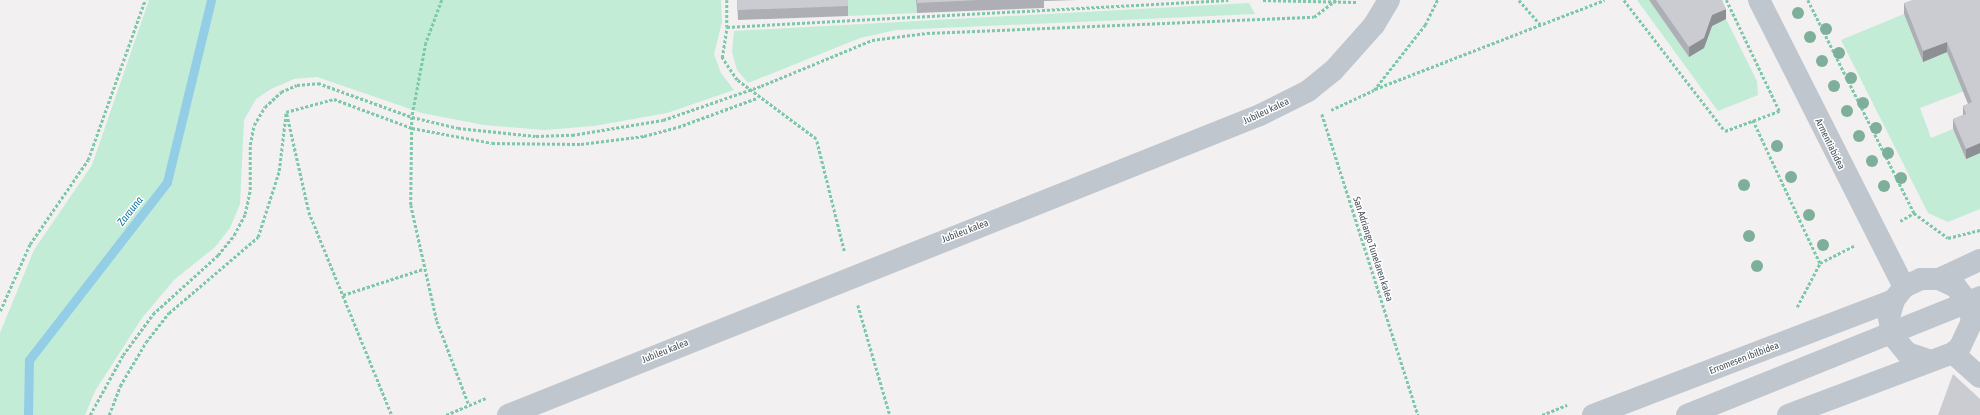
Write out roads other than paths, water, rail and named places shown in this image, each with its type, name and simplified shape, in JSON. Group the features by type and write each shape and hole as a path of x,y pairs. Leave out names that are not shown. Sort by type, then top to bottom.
{"street":[{"name":"Jubileu kalea","path":"508,415 850,276 1260,116 1308,91 1356,47 1389,0"},
{"name":"Armentiabidea","path":"1759,0 1899,293"},
{"path":"1939,279 1980,260"},
{"name":"Erromesen ibilbidea","path":"1594,415 1899,293 1921,279 1939,279"},
{"path":"1939,279 1956,287 1974,299"},
{"path":"1899,293 1889,317 1892,335 1907,353 1930,360"},
{"path":"1687,415 1892,335 1974,299"},
{"path":"1974,299 1972,320 1965,347 1980,377"},
{"path":"1788,415 1965,347"}],"waterway":[{"name":"Zarauna","path":"28,415 29,360 167,182 211,0"}]}
